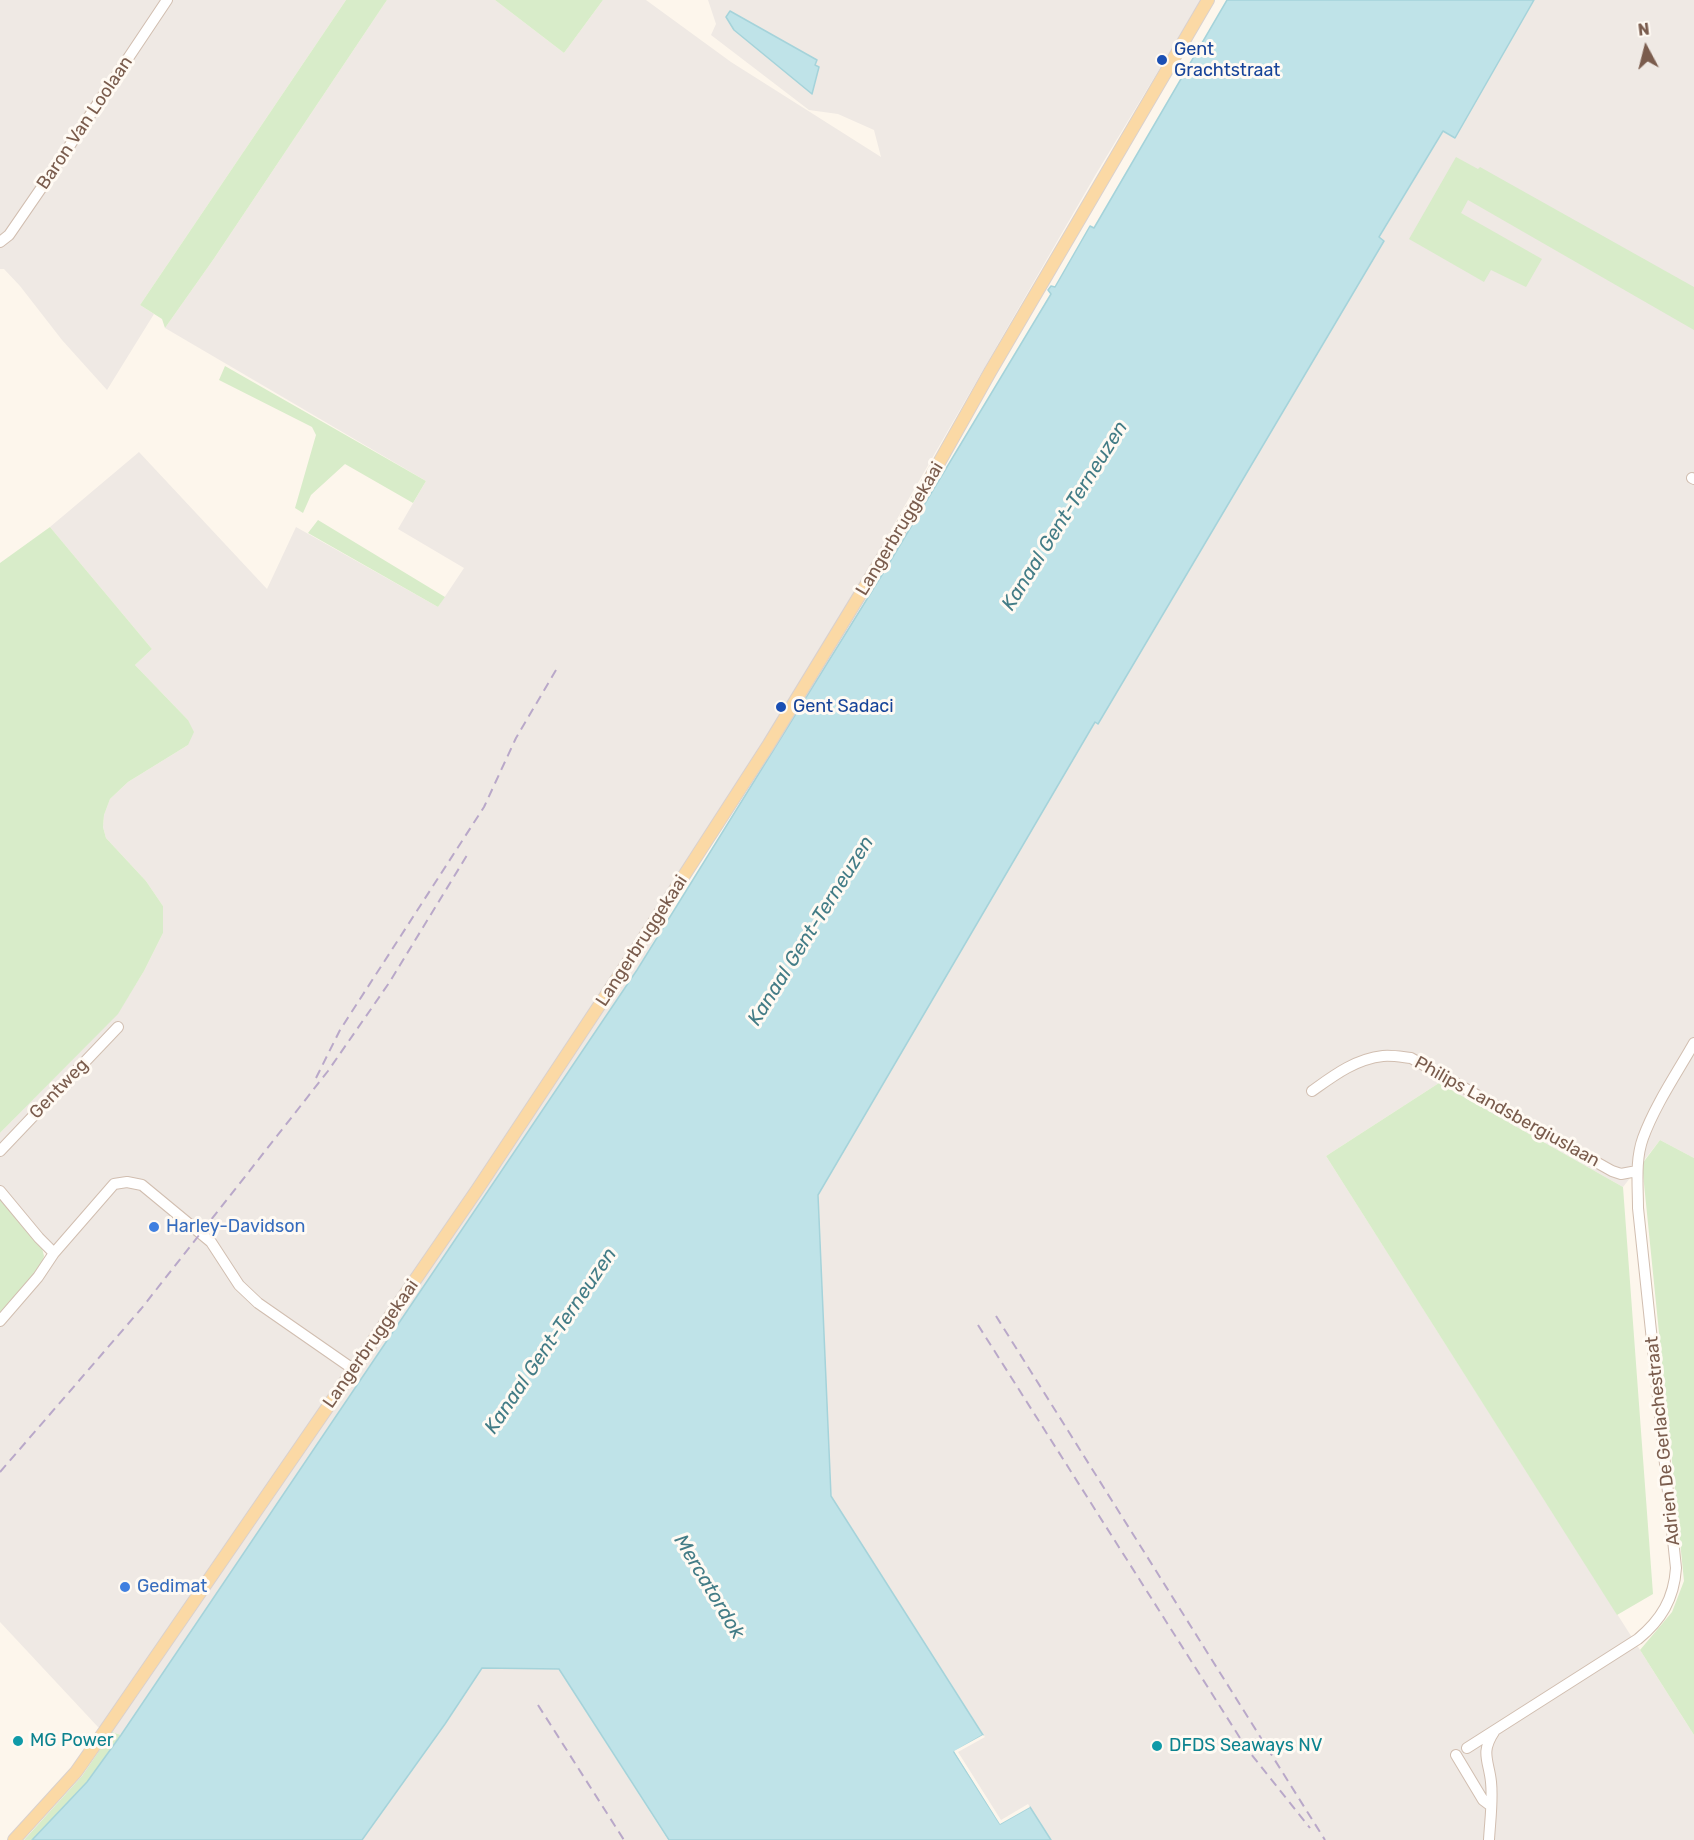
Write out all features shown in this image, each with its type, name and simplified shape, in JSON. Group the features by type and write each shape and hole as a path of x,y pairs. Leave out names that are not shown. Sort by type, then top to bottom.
{"main road":[{"name":"Langerbruggekaai","path":"14,1840 76,1772 557,1072 781,724 922,493 990,372 1208,0"}],"street":[{"name":"Baron Van Loolaan","path":"0,242 9,235 167,0"},
{"name":"Gentweg","path":"0,1150 118,1027"},
{"name":"Adrien De Gerlachestraat","path":"1467,1748 1638,1639 1661,1616 1673,1588 1676,1568 1638,1208 1637,1171 1642,1139 1694,1043"},
{"name":"Philips Landsbergiuslaan","path":"1312,1091 1352,1065 1366,1059 1385,1055 1411,1058 1612,1171 1621,1174 1637,1171"},
{"path":"0,1321 38,1277 54,1253 114,1184 127,1182 142,1185 211,1242 239,1285 258,1303 353,1369"},
{"path":"0,1191 39,1239 54,1253"},
{"path":"1489,1840 1491,1781 1486,1747 1495,1731"},
{"path":"1456,1755 1483,1800 1491,1806"}],"shaded area":[{"path":"0,0 346,0 140,305 154,314 107,390 62,340 20,286 4,269 0,269"},
{"path":"387,0 495,0 564,53 603,0 646,0 731,62 881,157 874,130 838,114 809,110 711,35 716,24 708,0 1201,0 1096,174 637,970 121,1735 98,1727 0,1622 0,1316 53,1247 0,1187 0,1133 118,1013 144,971 163,933 163,906 146,881 106,838 103,827 104,815 110,799 128,782 188,745 188,720 135,665 152,649 50,527 139,452 267,589 296,527 438,607 464,568 398,529 426,481 165,328"},
{"path":"1534,0 1694,0 1694,1158 1660,1140 1623,1187 1439,1083 1326,1156 1694,1735 1694,1840 1051,1840 1030,1807 1000,1824 954,1751 983,1734 831,1496 818,1195 1095,722 1098,724 1384,241 1379,238 1443,131 1455,138"},
{"path":"482,1668 559,1669 668,1840 362,1840"}],"green space":[{"path":"346,0 387,0 165,328 162,319 140,305"},
{"path":"495,0 603,0 564,53"},
{"path":"1456,157 1478,169 1480,167 1694,287 1694,330 1468,200 1461,213 1542,259 1526,287 1491,270 1484,282 1409,239"},
{"path":"225,366 426,481 413,503 345,464 311,495 303,513 295,508 316,435 312,427 219,380"},
{"path":"318,520 445,597 438,607 308,533"},
{"path":"50,527 152,649 135,665 188,720 194,732 188,745 128,782 110,799 104,815 103,827 106,838 146,881 163,906 163,933 144,971 118,1014 0,1133 0,563"},
{"path":"1439,1083 1623,1187 1653,1594 1617,1615 1326,1156"},
{"path":"1660,1140 1694,1158 1694,1735 1640,1650 1672,1612 1684,1581 1642,1164"},
{"path":"0,1196 42,1248 44,1256 41,1265 0,1316"},
{"path":"112,1732 121,1735 87,1782 32,1840 24,1840 82,1776"}],"water":[{"path":"1227,0 1534,0 1455,138 1443,131 1379,237 1384,241 1098,724 1095,722 818,1195 831,1496 983,1735 954,1752 1000,1824 1030,1807 1051,1840 669,1840 559,1669 482,1668 362,1840 32,1840 87,1782 121,1735 637,970 885,570 1051,294 1048,290 1051,286 1055,287 1090,226 1094,228"},
{"path":"730,11 817,60 815,65 819,67 812,94 734,30 726,17"}],"pier":[{"path":"983,1735 985,1737 958,1752 1001,1820 1028,1804 1030,1807 1000,1824 954,1751"}],"railway":[{"path":"316,1078 340,1030 484,807 516,738 559,665"},
{"path":"0,1472 141,1309 328,1071 389,983 469,852"},
{"path":"996,1316 1325,1840"},
{"path":"978,1325 1247,1749 1310,1828"},
{"path":"538,1705 624,1840"}],"place":[{"name":"Gent Grachtstraat","path":"1162,60"},
{"name":"Gent Sadaci","path":"781,707"},
{"name":"Harley-Davidson","path":"154,1227"},
{"name":"Gedimat","path":"125,1587"},
{"name":"MG Power","path":"18,1741"},
{"name":"DFDS Seaways NV","path":"1157,1746"}],"water label":[{"name":"Kanaal Gent-Terneuzen","path":"1065,516"},
{"name":"Kanaal Gent-Terneuzen","path":"811,931"},
{"name":"Kanaal Gent-Terneuzen","path":"551,1341"},
{"name":"Mercatordok","path":"709,1587"}]}
